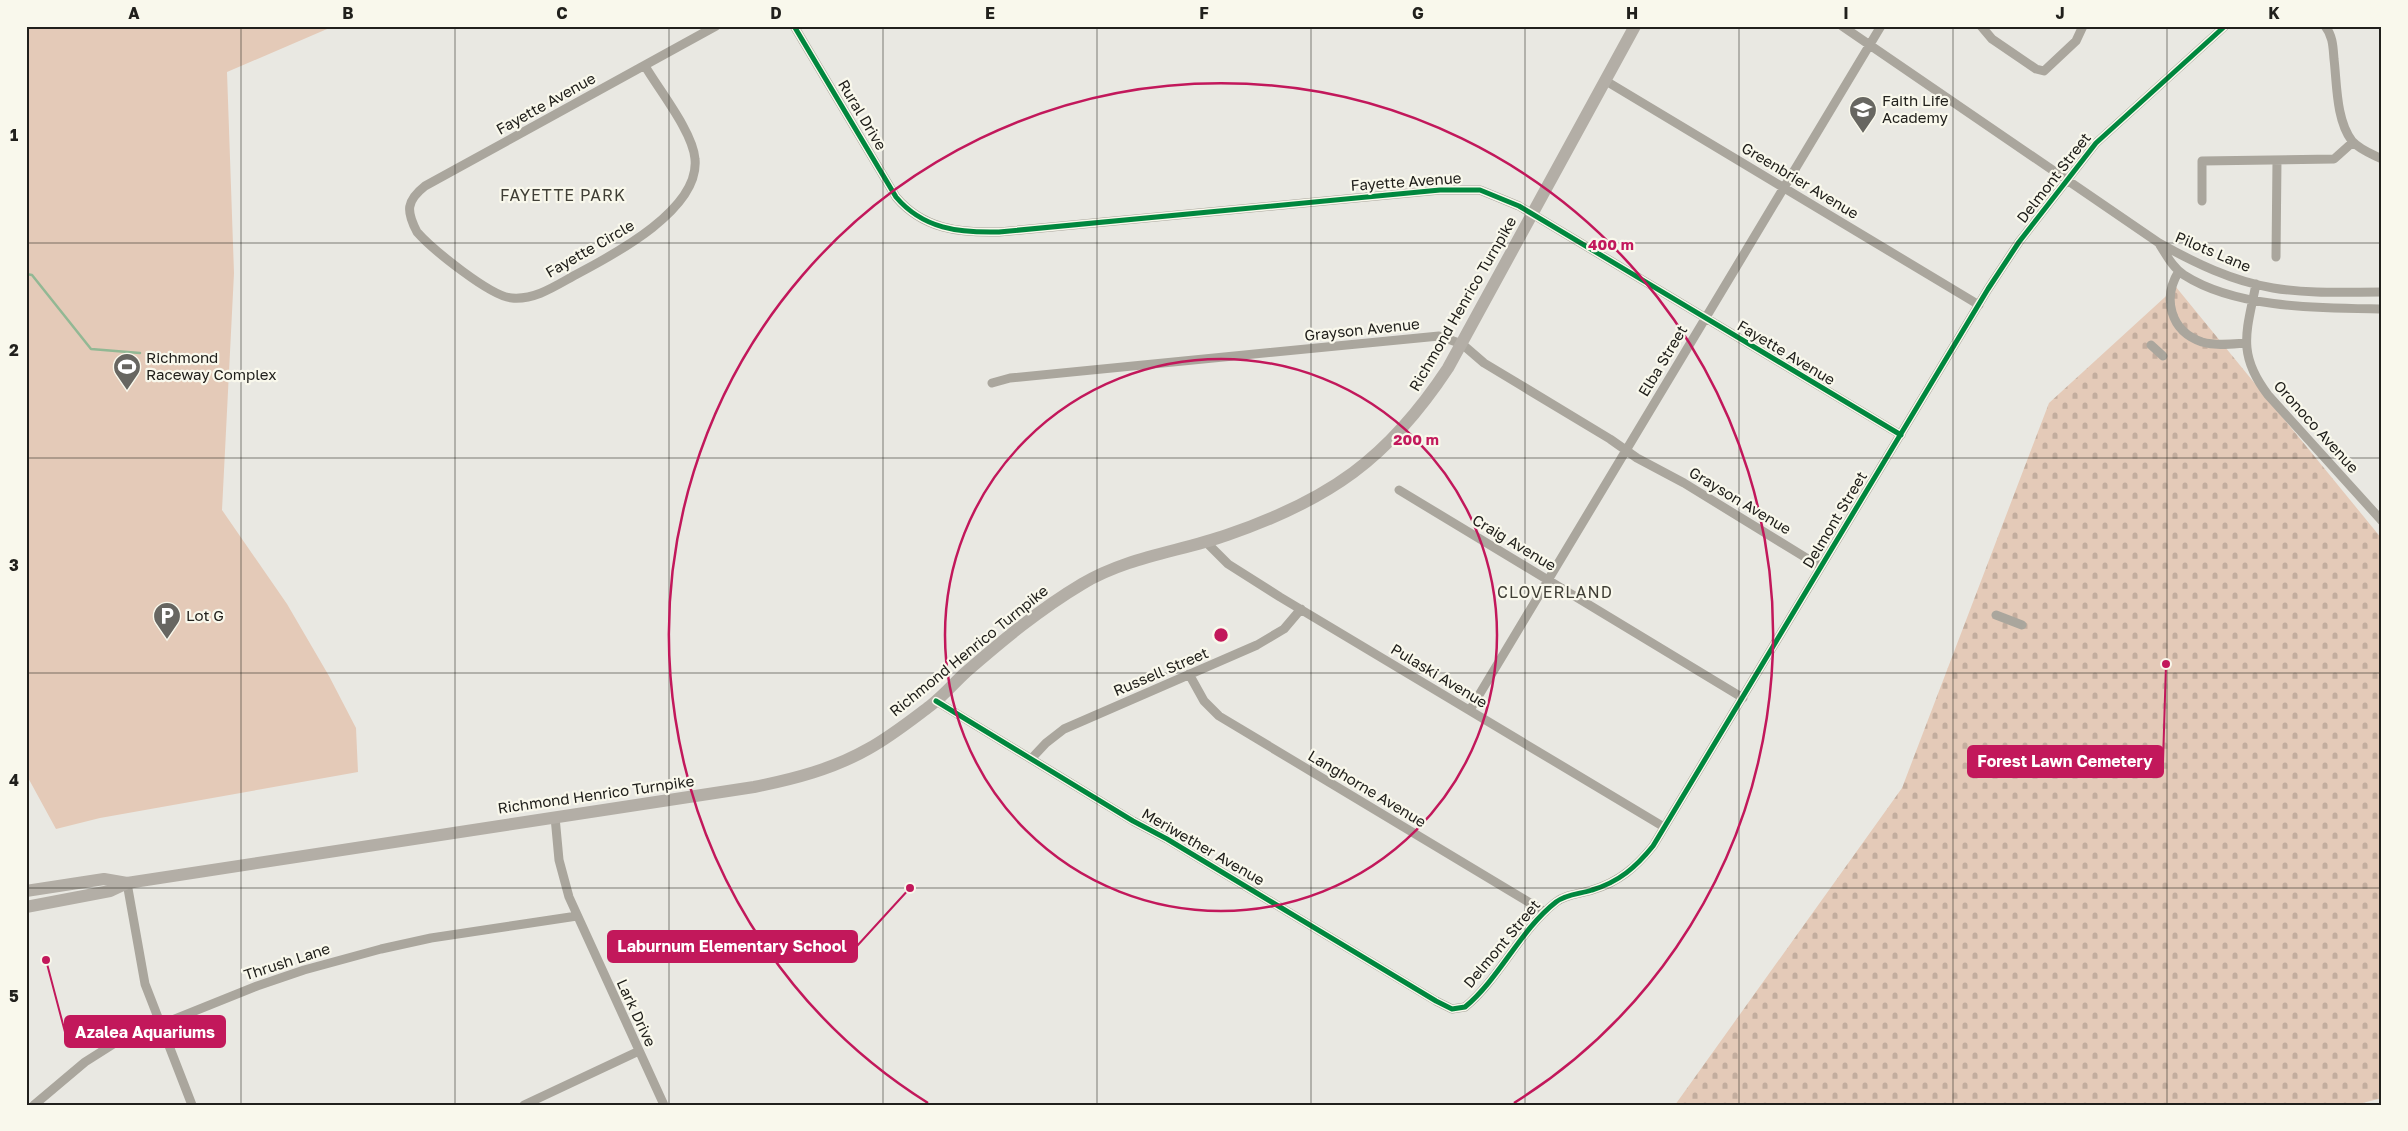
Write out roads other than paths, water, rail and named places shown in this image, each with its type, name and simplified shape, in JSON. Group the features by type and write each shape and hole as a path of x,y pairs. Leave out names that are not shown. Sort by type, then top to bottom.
{"main road":[{"name":"Richmond Henrico Turnpike","path":"26,907 110,891 127,883 754,787 804,776 828,768 868,749 936,701 1018,628 1084,583 1131,562 1228,535 1297,507 1348,477 1387,446 1417,413 1462,344 1606,81 1634,26"},
{"name":"Richmond Henrico Turnpike","path":"26,891 104,879 127,883"}],"street":[{"name":"Fayette Avenue","path":"410,220 409,212 412,198 425,186 716,26"},
{"name":"Rural Drive","path":"794,26 892,190 912,214"},
{"path":"1842,26 2159,243"},
{"name":"Elba Street","path":"1470,710 1881,26"},
{"path":"1981,26 1992,39 2036,69 2044,71 2076,41 2083,26"},
{"name":"Delmont Street","path":"1459,1009 1472,1002 1545,912 1561,899 1603,887 1632,870 1653,846 1979,305 2020,242 2096,143 2226,26"},
{"path":"2325,26 2332,40 2342,117 2353,142 2382,159"},
{"name":"Fayette Circle","path":"410,220 420,235 472,278 495,293 511,298 527,298 548,290 638,240 680,200 690,184 695,166 690,141 645,66"},
{"name":"Greenbrier Avenue","path":"1606,81 1979,305"},
{"path":"2202,201 2202,161 2334,159 2353,142"},
{"path":"2276,257 2277,160"},
{"name":"Fayette Avenue","path":"912,214 933,225 953,230 999,232 1440,190 1472,189 1490,193 1533,215 1901,435"},
{"name":"Pilots Lane","path":"2159,243 2179,271 2206,285 2253,300 2302,308 2382,309"},
{"name":"Pilots Lane","path":"2159,243 2206,267 2273,288 2311,291 2382,292"},
{"path":"2179,271 2171,285 2170,302 2173,314 2182,329 2194,338 2208,343 2245,343"},
{"name":"Oronoco Avenue","path":"2256,284 2245,343 2253,371 2268,395 2382,521"},
{"name":"Grayson Avenue","path":"992,383 1010,378 1439,336 1462,344 1484,363 1821,567"},
{"path":"2151,345 2163,356"},
{"name":"Craig Avenue","path":"1399,490 1742,698"},
{"name":"Pulaski Avenue","path":"1205,541 1228,564 1301,610 1664,827"},
{"name":"Russell Street","path":"1031,759 1046,743 1064,729 1276,636 1301,610"},
{"path":"1996,615 2022,625"},
{"name":"Langhorne Avenue","path":"1189,674 1204,701 1219,716 1545,912"},
{"name":"Meriwether Avenue","path":"936,701 1436,1001 1452,1009 1459,1009"},
{"name":"Lark Drive","path":"555,817 559,860 577,916 664,1105"},
{"path":"127,883 142,972 192,1105"},
{"name":"Thrush Lane","path":"34,1105 100,1051 130,1035 257,986 354,956 430,938 577,916"},
{"path":"524,1105 639,1051"}],"waterway":[{"path":"26,274 32,275 91,349 140,353"}],"place":[{"name":"Faith Life Academy","path":"1863,134"},
{"name":"Richmond Raceway Complex","path":"127,391"},
{"name":"Lot G","path":"167,640"},
{"name":"Forest Lawn Cemetery","path":"2166,664"},
{"name":"Laburnum Elementary School","path":"910,888"},
{"name":"Azalea Aquariums","path":"46,960"}],"district":[{"name":"FAYETTE PARK","path":"563,195"},
{"name":"CLOVERLAND","path":"1555,592"}]}
